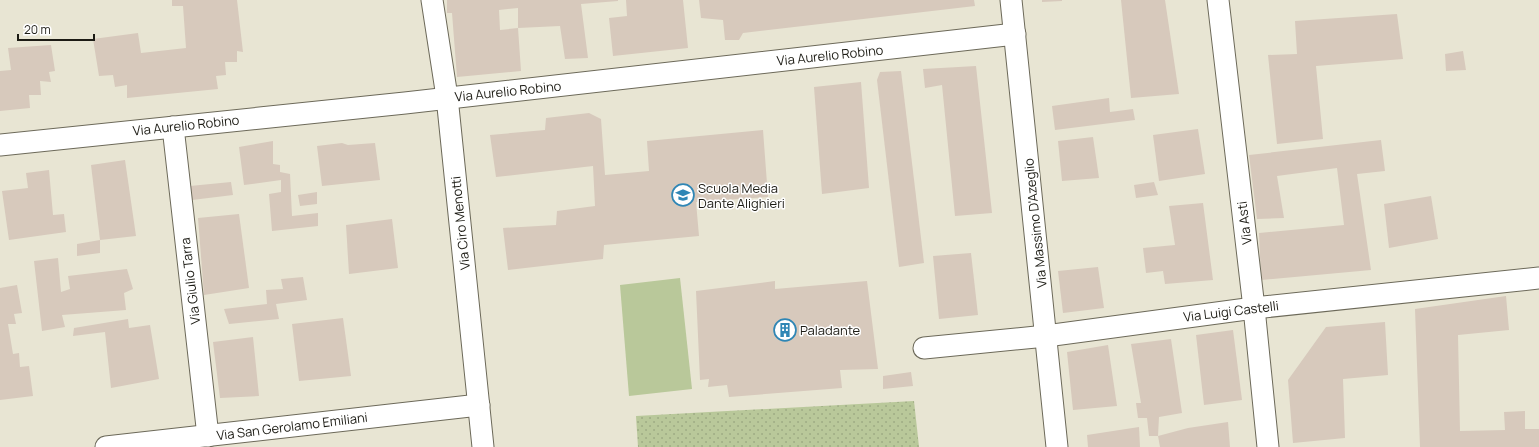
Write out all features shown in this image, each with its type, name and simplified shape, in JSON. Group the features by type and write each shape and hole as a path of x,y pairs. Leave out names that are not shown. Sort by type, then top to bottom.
{"street":[{"name":"Via Ciro Menotti","path":"432,0 447,97 483,447"},
{"name":"Via Massimo D'Azeglio","path":"1011,0 1057,447"},
{"name":"Via Asti","path":"1218,0 1254,308 1268,447"},
{"name":"Via Aurelio Robino","path":"0,145 1015,34"},
{"name":"Via Giulio Tarra","path":"173,127 208,436"},
{"name":"Via Luigi Castelli","path":"924,348 1046,336 1254,308 1539,278"},
{"name":"Via San Gerolamo Emiliani","path":"106,447 479,405"}],"green space":[{"path":"680,278 692,389 629,396 620,285"},
{"path":"914,401 919,447 638,447 636,416"}],"building":[{"path":"172,0 237,0 243,52 237,51 237,62 225,62 226,75 216,76 218,89 127,98 127,85 115,87 113,75 99,76 93,39 138,33 141,53 186,48 183,6 172,6"},
{"path":"447,0 618,1 581,4 588,58 565,59 560,26 518,28 521,71 457,77 452,13 447,13","holes":["518,8 518,28 500,30 499,10"]},
{"path":"626,0 683,0 688,48 613,56 609,18 627,16"},
{"path":"699,0 974,0 975,6 743,33 739,40 725,40 723,20 701,18"},
{"path":"1042,0 1062,0 1062,1 1042,2"},
{"path":"1121,0 1165,0 1179,94 1131,98"},
{"path":"1397,14 1403,59 1316,66 1323,139 1277,144 1268,55 1297,54 1295,21"},
{"path":"51,45 55,71 49,72 51,82 40,81 41,95 29,95 30,108 0,111 0,71 11,70 8,48"},
{"path":"1463,51 1466,70 1446,71 1445,54"},
{"path":"976,66 992,213 955,216 942,85 925,88 923,69"},
{"path":"901,71 924,263 899,267 877,80 880,72"},
{"path":"861,82 869,188 822,194 814,87"},
{"path":"1109,98 1110,112 1133,109 1135,120 1055,130 1052,106"},
{"path":"589,113 601,119 605,175 649,171 647,141 763,130 768,197 696,202 699,236 604,245 603,259 508,270 503,228 556,225 557,211 595,206 593,166 496,177 490,135 545,130 546,118"},
{"path":"1198,129 1205,174 1159,181 1153,135"},
{"path":"1093,137 1099,178 1062,181 1058,141"},
{"path":"1381,140 1385,171 1357,174 1371,270 1261,280 1259,233 1344,225 1337,168 1277,176 1284,218 1257,219 1249,155"},
{"path":"273,141 273,164 280,165 280,172 290,174 292,216 318,213 318,226 272,231 269,194 281,192 281,180 244,185 239,147"},
{"path":"342,143 348,145 375,143 380,180 322,186 317,146"},
{"path":"125,160 136,236 100,240 91,165"},
{"path":"49,170 53,215 64,214 66,232 9,240 2,191 28,188 26,173"},
{"path":"231,182 233,195 192,200 190,186"},
{"path":"1154,182 1158,195 1136,198 1134,185"},
{"path":"317,192 317,204 300,206 298,195"},
{"path":"1431,196 1438,239 1389,248 1384,204"},
{"path":"1203,203 1213,280 1165,284 1163,271 1146,273 1143,248 1175,245 1169,206"},
{"path":"239,214 249,288 204,295 198,218"},
{"path":"392,219 398,268 349,274 346,225"},
{"path":"100,240 100,253 77,256 77,244"},
{"path":"971,253 978,315 939,319 933,256"},
{"path":"58,258 61,292 70,289 68,276 127,269 133,289 124,293 126,310 62,315 65,327 42,331 34,261"},
{"path":"1098,267 1104,308 1063,313 1058,271"},
{"path":"303,277 307,300 276,304 279,319 229,324 224,309 267,304 266,290 283,289 281,279"},
{"name":"Paladante","path":"775,281 775,289 867,281 878,369 840,370 842,388 729,397 727,385 708,387 709,379 700,380 696,291"},
{"path":"17,285 22,313 14,314 16,324 8,324 13,354 19,353 20,367 29,366 33,396 0,400 0,288"},
{"path":"1506,296 1509,330 1458,335 1460,431 1505,430 1504,412 1525,411 1525,429 1539,429 1539,447 1420,447 1415,309"},
{"path":"343,318 351,376 299,381 292,324"},
{"path":"128,319 129,328 150,325 159,379 111,388 105,332 73,336 74,328"},
{"path":"1385,322 1388,375 1343,379 1345,438 1293,443 1288,380 1326,327"},
{"path":"1233,330 1242,400 1204,405 1196,335"},
{"path":"253,337 259,396 220,398 213,342"},
{"path":"1171,339 1182,413 1159,417 1158,436 1149,436 1147,418 1138,418 1136,403 1141,403 1131,344"},
{"path":"1108,345 1117,406 1073,410 1067,352"},
{"path":"911,372 913,386 883,389 883,376"},
{"path":"1228,422 1230,447 1160,447 1158,436 1188,428"},
{"path":"1139,427 1140,447 1088,447 1087,435"}],"place":[{"name":"Scuola Media Dante Alighieri","path":"683,195"},
{"name":"Paladante","path":"785,330"}]}
